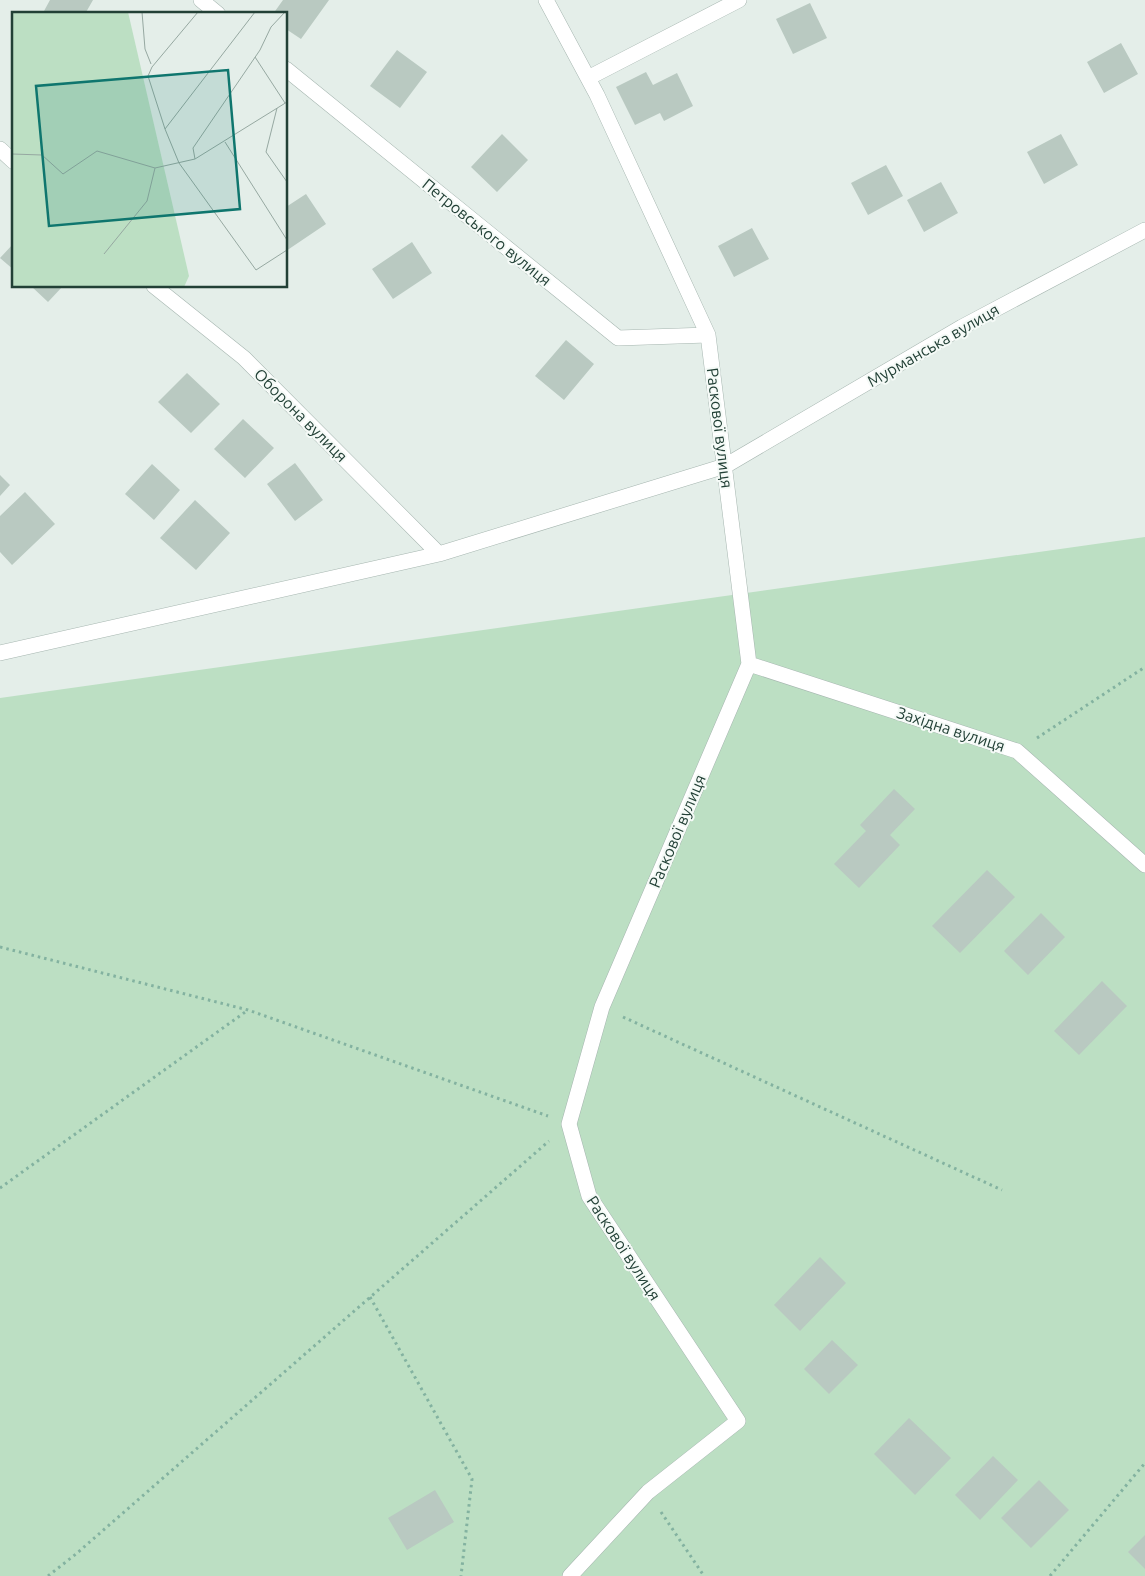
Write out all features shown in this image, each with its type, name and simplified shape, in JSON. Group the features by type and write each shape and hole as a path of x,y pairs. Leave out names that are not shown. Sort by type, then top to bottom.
{"street":[{"path":"201,0 216,12"},
{"name":"Раскової вулиця","path":"546,0 588,78 708,335 749,664 602,1007 569,1124 589,1196 738,1420 648,1492 570,1576"},
{"path":"588,78 739,0"},
{"name":"Петровського вулиця","path":"288,71 618,338 708,335"},
{"path":"0,149 12,160"},
{"name":"Мурманська вулиця","path":"0,654 439,554 725,466 962,327 1145,230"},
{"name":"Оборона вулиця","path":"156,288 244,358 439,554"},
{"name":"Західна вулиця","path":"749,664 1017,751 1145,865"}],"path":[{"path":"1017,751 1145,667"},
{"path":"0,947 248,1010 569,1124 76,1554 48,1576"},
{"path":"602,1007 1002,1190"},
{"path":"0,1188 248,1010"},
{"path":"370,1298 472,1479 461,1576"},
{"path":"1050,1576 1145,1463"},
{"path":"648,1492 704,1576"}],"green space":[{"path":"1145,537 1145,1576 0,1576 0,698"}],"building":[{"path":"50,0 93,0 86,12 44,11"},
{"path":"283,0 329,0 301,39 288,30 288,12 274,12"},
{"path":"810,3 827,38 793,54 776,19"},
{"path":"1121,43 1138,74 1104,93 1087,62"},
{"path":"397,50 427,72 400,108 370,86"},
{"path":"646,72 653,85 677,73 693,106 664,121 660,113 635,125 616,87"},
{"path":"502,134 528,160 497,192 471,167"},
{"path":"1061,134 1078,165 1044,184 1027,152"},
{"path":"886,165 903,196 868,215 851,183"},
{"path":"941,182 958,213 924,232 907,200"},
{"path":"306,194 326,224 288,250 288,206"},
{"path":"752,228 769,259 734,277 718,246"},
{"path":"412,242 432,273 393,299 372,269"},
{"path":"12,245 12,268 0,258"},
{"path":"33,288 61,288 48,302"},
{"path":"566,340 594,364 564,400 535,376"},
{"path":"187,373 220,404 191,433 158,402"},
{"path":"243,419 274,448 245,478 214,449"},
{"path":"295,463 323,500 295,521 267,484"},
{"path":"152,464 180,490 154,520 125,494"},
{"path":"0,475 10,485 0,496"},
{"path":"25,492 55,524 12,565 0,552 0,516"},
{"path":"195,500 230,533 196,570 160,538"},
{"path":"894,789 915,809 890,835 900,845 859,888 834,864 866,831 860,825"},
{"path":"987,870 1015,897 960,953 932,926"},
{"path":"1041,913 1065,937 1028,975 1004,951"},
{"path":"1102,981 1127,1006 1079,1055 1054,1031"},
{"path":"820,1257 846,1283 800,1331 774,1305"},
{"path":"832,1340 858,1365 829,1394 804,1369"},
{"path":"909,1418 951,1458 915,1495 874,1454"},
{"path":"993,1456 1018,1480 980,1520 955,1495"},
{"path":"1039,1480 1069,1510 1031,1548 1001,1518"},
{"path":"435,1490 454,1522 407,1550 388,1518"},
{"path":"1145,1535 1145,1569 1128,1552"}]}
